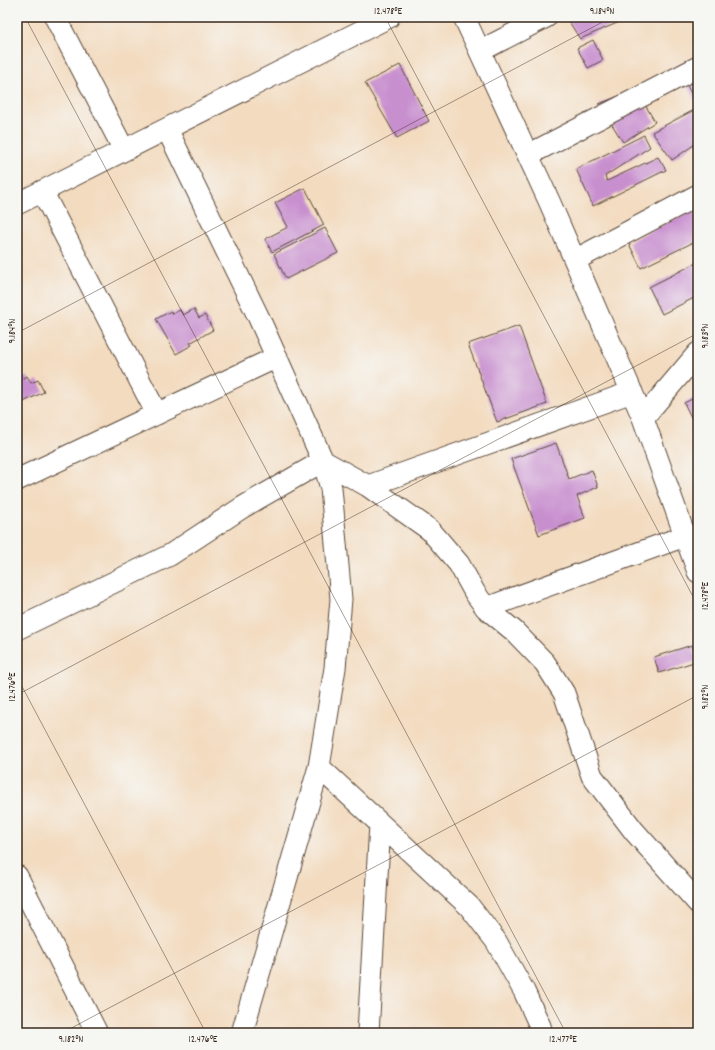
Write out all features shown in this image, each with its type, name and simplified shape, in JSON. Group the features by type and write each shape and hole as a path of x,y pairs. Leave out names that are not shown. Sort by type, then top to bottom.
{"street":[{"path":"55,17 124,150"},
{"path":"17,204 389,17"},
{"path":"464,17 575,260 643,418 698,572"},
{"path":"480,51 546,17"},
{"path":"528,155 698,67"},
{"path":"167,129 276,357 323,461 331,488 341,599 335,668 319,767 242,1033"},
{"path":"42,191 157,414"},
{"path":"575,260 698,195"},
{"path":"643,418 698,353"},
{"path":"17,480 276,357"},
{"path":"368,486 632,392"},
{"path":"323,461 368,486 430,530 459,564 475,593 486,608 514,631 545,664 564,693 592,776 634,831 698,903"},
{"path":"17,629 170,555 243,507 323,461"},
{"path":"486,608 685,536"},
{"path":"319,767 469,906 500,948 524,991 542,1033"},
{"path":"368,1033 380,824"},
{"path":"17,876 97,1033"}],"building":[{"path":"566,17 631,17 580,39"},
{"path":"593,40 603,60 588,68 577,48"},
{"path":"698,56 698,101 696,103 677,66"},
{"path":"400,65 429,121 397,138 365,83"},
{"path":"636,89 655,122 623,142 599,104"},
{"path":"698,108 698,142 672,160 652,132"},
{"path":"644,135 650,147 605,176 607,181 658,157 666,170 593,206 576,169"},
{"path":"305,188 324,225 272,252 265,239 288,227 275,203"},
{"path":"696,208 698,213 698,240 641,268 628,242"},
{"path":"325,228 338,253 286,279 274,254"},
{"path":"698,262 698,296 662,314 649,287"},
{"path":"194,309 199,318 205,315 213,330 190,343 192,345 176,354 156,319 171,311 172,314 180,310 183,315"},
{"path":"519,326 547,404 497,422 468,344"},
{"path":"27,376 31,383 38,380 44,392 17,405 17,381"},
{"path":"698,396 698,421 693,421 684,403"},
{"path":"556,443 569,479 592,470 598,487 577,496 585,518 539,535 511,459"},
{"path":"692,645 697,661 659,673 654,657"}]}
